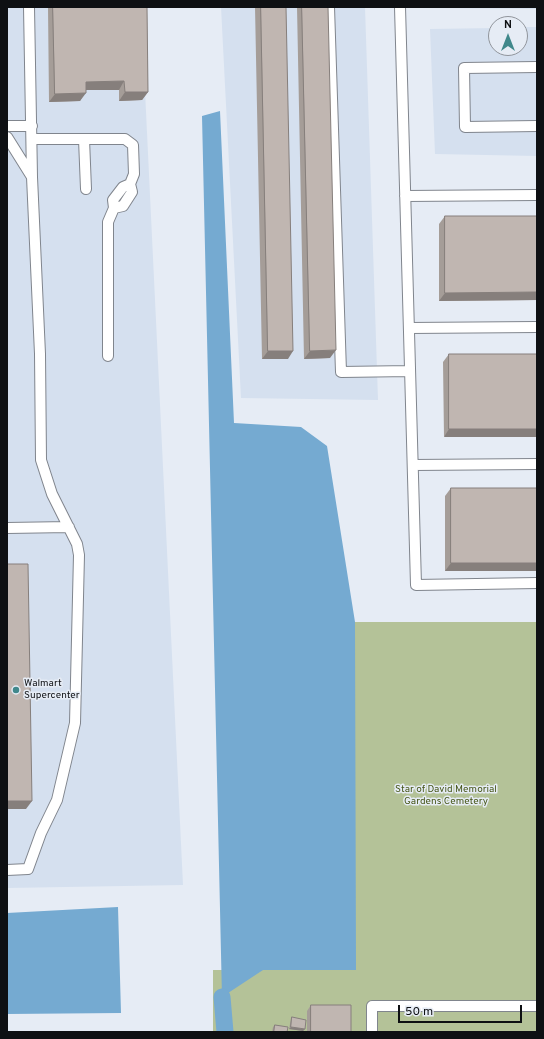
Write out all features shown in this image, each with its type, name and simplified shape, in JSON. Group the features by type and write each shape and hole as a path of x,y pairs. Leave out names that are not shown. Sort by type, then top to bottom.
{"lane":[{"path":"7,870 28,869 41,833 57,800 75,723 79,555 77,544 50,488 41,460 40,354 32,177 29,7"},
{"path":"329,7 341,372 410,371"},
{"path":"400,7 416,585 537,583"},
{"path":"537,68 464,68 465,127 537,126"},
{"path":"7,126 32,126"},
{"path":"7,137 32,177"},
{"path":"32,139 125,138 133,145 134,174 130,184 132,192 123,206 114,208 108,222 108,356"},
{"path":"84,139 86,189"},
{"path":"405,196 537,195"},
{"path":"409,328 537,327"},
{"path":"413,465 537,464"},
{"path":"7,528 68,527"},
{"path":"372,1032 372,1006 537,1006"}],"shaded area":[{"path":"7,7 141,7 183,885 7,888"},
{"path":"221,7 365,7 378,400 241,398"},
{"path":"537,7 537,9 421,8"},
{"path":"528,27 537,27 537,156 435,154 430,29 488,28 488,56 528,56"}],"green space":[{"name":"Star of David Memorial Gardens Cemetery","path":"355,622 537,622 537,1032 213,1032 213,970 355,970"}],"water":[{"path":"220,111 234,423 301,427 327,446 355,622 356,970 263,970 222,997 202,116"},
{"path":"118,907 121,1013 7,1014 7,913"}],"building":[{"path":"53,7 147,7 148,92 125,92 124,81 86,82 86,93 55,94"},
{"path":"261,7 286,7 293,351 268,351"},
{"path":"302,7 328,7 336,350 310,351"},
{"path":"445,216 537,216 537,292 445,293"},
{"path":"449,354 537,354 537,429 449,429"},
{"path":"451,488 537,488 537,563 451,563"},
{"name":"Walmart Supercenter","path":"7,564 28,564 32,801 7,801"},
{"path":"311,1005 351,1005 351,1032 311,1032"},
{"path":"292,1017 306,1020 305,1029 291,1027"},
{"path":"275,1025 288,1027 287,1032 274,1032"}],"waterway":[{"path":"222,997 225,1032"}],"place":[{"name":"Walmart Supercenter","path":"16,690"}]}
